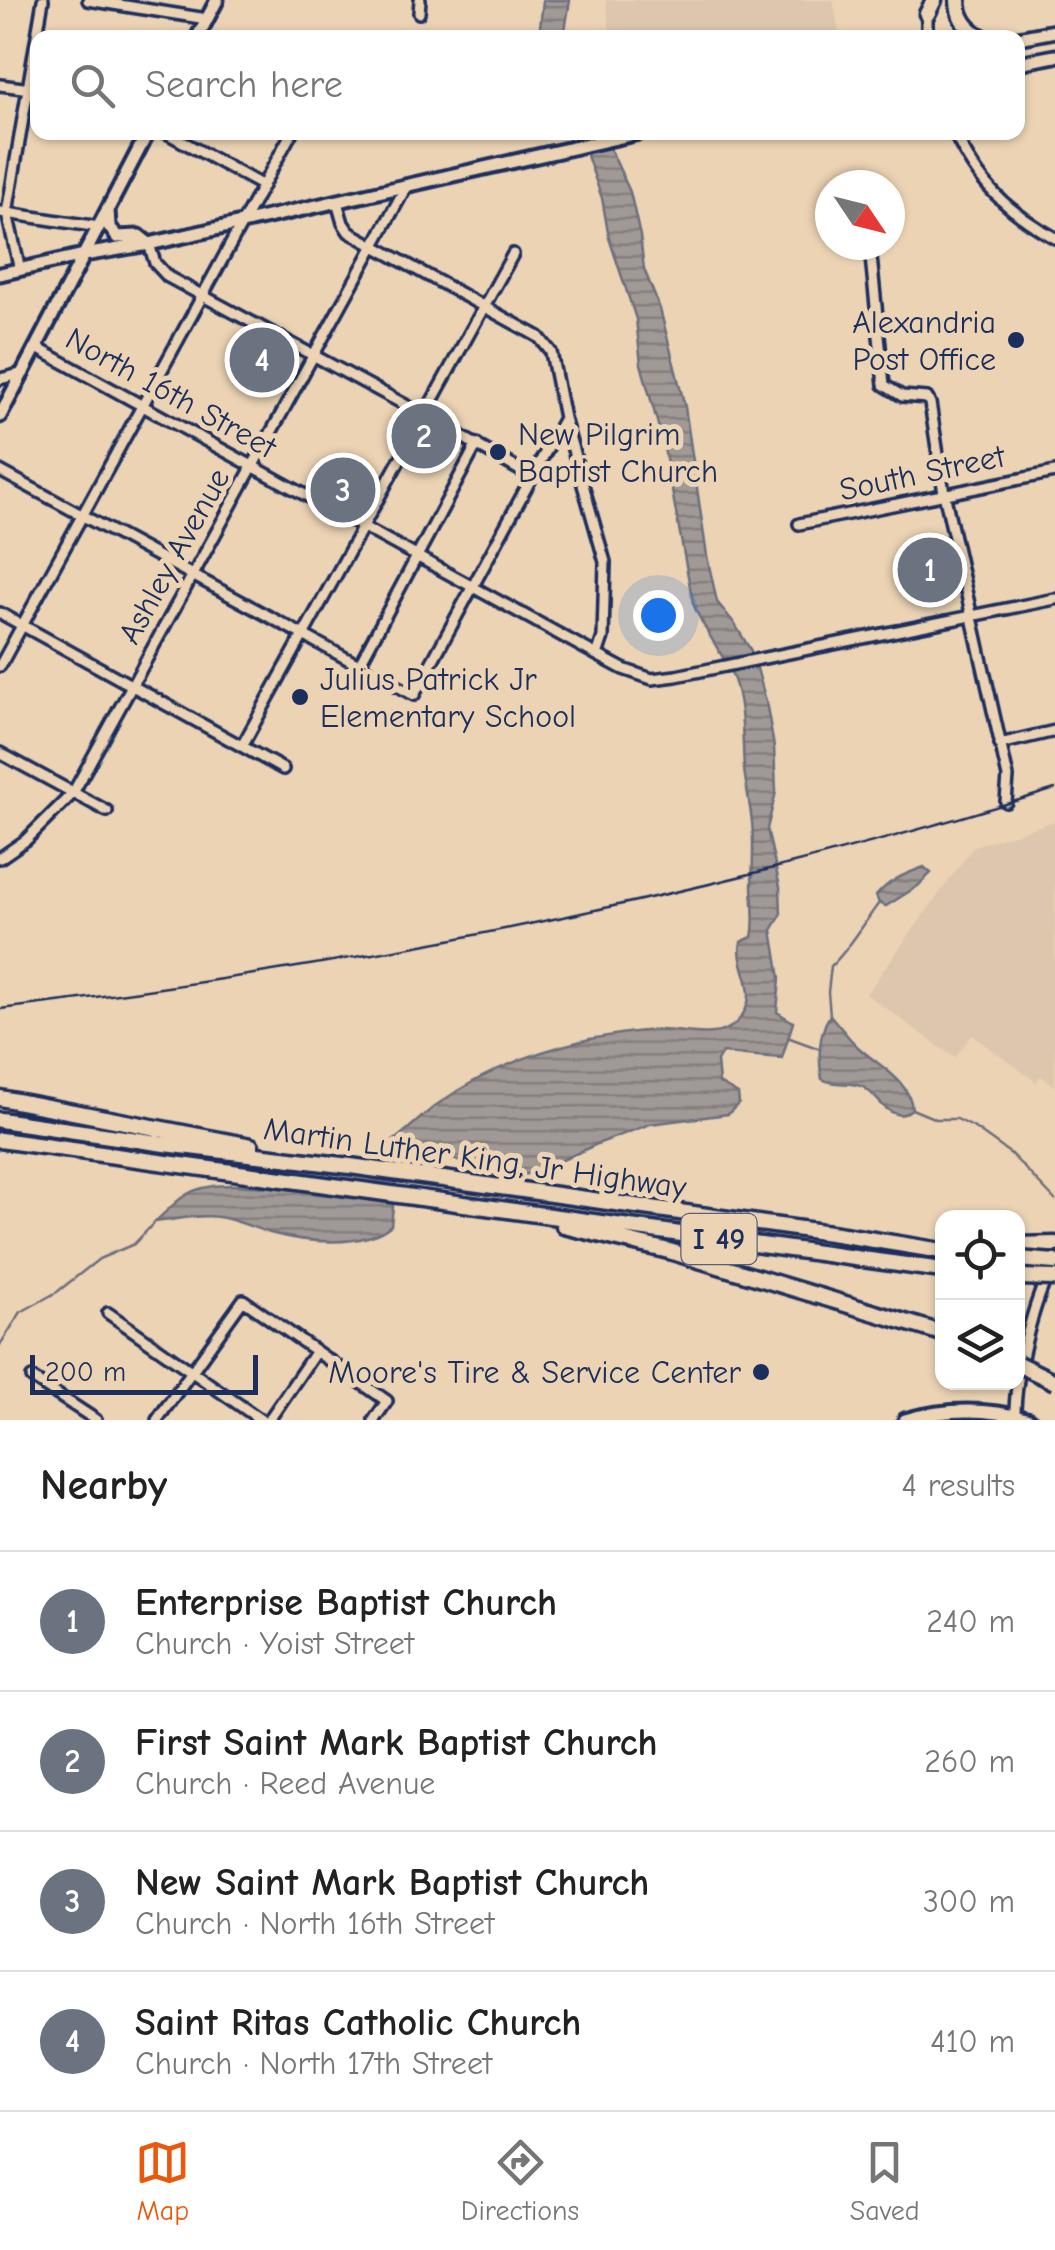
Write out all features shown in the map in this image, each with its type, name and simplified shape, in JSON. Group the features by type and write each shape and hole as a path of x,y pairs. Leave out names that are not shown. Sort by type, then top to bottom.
{"highway":[{"path":"958,0 962,20 971,30"},
{"path":"0,1098 350,1166"},
{"name":"Martin Luther King, Jr Highway","path":"0,1120 935,1250"},
{"name":"Martin Luther King, Jr Highway","path":"0,1140 935,1269"},
{"path":"496,1209 669,1252 935,1331"},
{"path":"837,1234 935,1241"},
{"path":"1025,1245 1055,1244"},
{"path":"1025,1260 1055,1262"},
{"path":"1025,1276 1055,1278"},
{"path":"1025,1363 1055,1370"},
{"path":"1025,1365 1055,1382"}],"main road":[{"path":"201,30 216,0"},
{"path":"1025,37 1055,31"},
{"path":"1025,62 1055,56"},
{"path":"0,416 144,140"},
{"path":"0,274 608,140"},
{"path":"108,209 108,226 118,237 139,236 150,244"},
{"path":"904,1420 951,1410 979,1410 1030,1420"}],"street":[{"path":"39,30 42,0"},
{"path":"88,0 207,19"},
{"path":"419,12 420,0"},
{"path":"928,30 930,5"},
{"path":"0,85 30,90"},
{"path":"20,270 4,213 30,103"},
{"path":"180,140 263,186"},
{"path":"0,666 288,140"},
{"path":"958,140 989,189 1017,215 1055,238"},
{"name":"Ashley Avenue","path":"0,858 26,840 73,793 406,187"},
{"path":"337,202 346,228 539,337 551,352 564,418 605,562 603,637 597,655"},
{"path":"4,213 99,227"},
{"path":"150,244 160,271 532,477"},
{"path":"242,746 513,254"},
{"path":"871,260 884,385 902,396 927,398 944,493 1008,776 1006,802"},
{"name":"North 16th Street","path":"38,348 597,655 652,679 1055,599"},
{"path":"0,379 24,373"},
{"path":"0,472 414,695 564,418"},
{"path":"359,665 477,444"},
{"name":"South Street","path":"799,524 1055,472"},
{"path":"0,613 283,769"},
{"path":"1000,744 1055,732"},
{"path":"0,753 107,811"},
{"path":"1015,1418 1030,1328 1041,1290 1055,1262"},
{"path":"157,1420 242,1300 387,1400 374,1420"},
{"path":"108,1312 261,1420"},
{"path":"270,1420 316,1351"},
{"path":"32,1378 96,1420"}],"shaded area":[{"path":"543,0 570,0 565,30 540,30"},
{"path":"606,0 833,0 839,30 610,30"},
{"path":"581,140 606,140 630,192 644,269 660,309 685,407 717,602 753,654 766,701 776,792 767,829 780,887 781,915 772,930 780,978 777,1012 793,1022 782,1058 722,1053 717,1061 719,1083 738,1094 739,1103 728,1114 650,1124 517,1177 481,1172 450,1157 419,1151 404,1155 397,1170 391,1225 365,1238 299,1239 210,1216 155,1222 198,1189 219,1185 264,1186 300,1170 352,1163 370,1156 455,1092 530,1056 633,1032 721,1032 738,1021 745,1010 749,990 740,952 741,942 752,937 753,930 753,845 739,699 729,667 693,603 663,443 641,364 636,319 609,238 602,198"},
{"path":"1055,821 1055,1086 1041,1076 1036,1082 972,1035 955,1058 866,994 974,846"},
{"path":"924,867 931,873 918,886 886,906 879,903 876,896 886,886"},
{"path":"830,1015 854,1043 899,1081 912,1109 897,1114 863,1087 822,1079 820,1046"}],"waterway":[{"path":"830,1015 831,966 879,903"},
{"path":"790,1038 820,1049"},
{"path":"912,1109 936,1119 957,1119 973,1127 1011,1154 1055,1200"},
{"path":"0,1345 21,1312 57,1292 99,1259 134,1244 155,1222"}],"railway":[{"path":"0,1009 267,972 533,923 796,863 1055,789"}],"place":[{"name":"Alexandria Post Office","path":"1016,340"},
{"name":"Saint Ritas Catholic Church","path":"262,360"},
{"name":"First Saint Mark Baptist Church","path":"424,436"},
{"name":"New Pilgrim Baptist Church","path":"498,452"},
{"name":"New Saint Mark Baptist Church","path":"343,490"},
{"name":"Enterprise Baptist Church","path":"930,570"},
{"name":"Julius Patrick Jr Elementary School","path":"300,697"},
{"name":"Moore's Tire & Service Center","path":"761,1372"}]}
